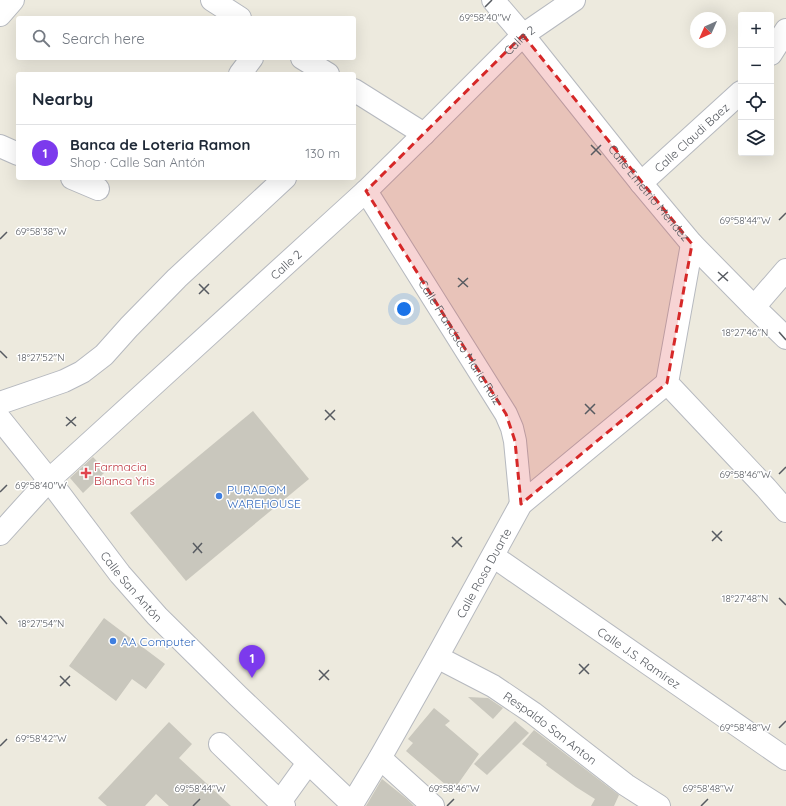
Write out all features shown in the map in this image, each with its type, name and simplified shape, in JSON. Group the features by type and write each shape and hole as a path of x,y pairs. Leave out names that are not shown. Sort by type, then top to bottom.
{"street":[{"path":"0,15 14,0"},
{"path":"212,0 237,16"},
{"name":"Calle Emetrio Mendez","path":"493,0 692,244 786,338"},
{"name":"Calle 2","path":"0,534 49,480 366,191 523,35 574,0"},
{"path":"774,49 786,30"},
{"path":"242,72 250,60"},
{"path":"305,60 325,72"},
{"path":"356,91 424,134"},
{"name":"Calle Claudi Baez","path":"641,183 738,95"},
{"path":"0,146 16,153"},
{"path":"77,180 98,189"},
{"path":"0,402 64,381 82,372 104,355 177,278 283,180"},
{"name":"Calle Francisco Maria Ruiz","path":"366,191 506,414 512,428 515,441 521,504"},
{"path":"692,244 667,383 786,511"},
{"path":"754,307 786,270"},
{"name":"Calle Rosa Duarte","path":"351,805 380,758 521,504 667,383"},
{"name":"Calle San Antón","path":"0,419 49,480 120,574 157,616 351,805"},
{"name":"Calle J.S. Ramirez","path":"493,556 786,759"},
{"name":"Respaldo San Anton","path":"437,657 493,686 528,709 626,785 659,806"},
{"path":"220,744 282,804 308,763"},
{"path":"380,758 433,806"}],"highlighted area":[{"path":"523,35 692,244 667,383 521,504 515,441 506,414 366,191"}],"building":[{"name":"PURADOM WAREHOUSE","path":"253,411 309,479 186,581 130,513"},
{"name":"Farmacia Blanca Yris","path":"93,457 106,471 83,493 70,478"},
{"path":"104,618 165,664 146,689 132,679 116,701 69,666"},
{"path":"468,697 488,698 503,708 493,719"},
{"path":"434,708 450,721 445,725 479,754 453,791 406,751 413,743 408,739"},
{"path":"515,721 529,733 487,775 474,764"},
{"path":"169,722 192,744 179,758 231,806 169,806 156,794 145,806 107,806 98,798"},
{"path":"534,730 619,795 614,806 591,806 595,799 546,765 547,763 522,744"},
{"path":"382,779 407,799 414,806 366,806"}],"place":[{"name":"Farmacia Blanca Yris","path":"86,473"},
{"name":"PURADOM WAREHOUSE","path":"219,496"},
{"name":"AA Computer","path":"113,641"},
{"name":"Banca de Loteria Ramon","path":"252,678"}]}
